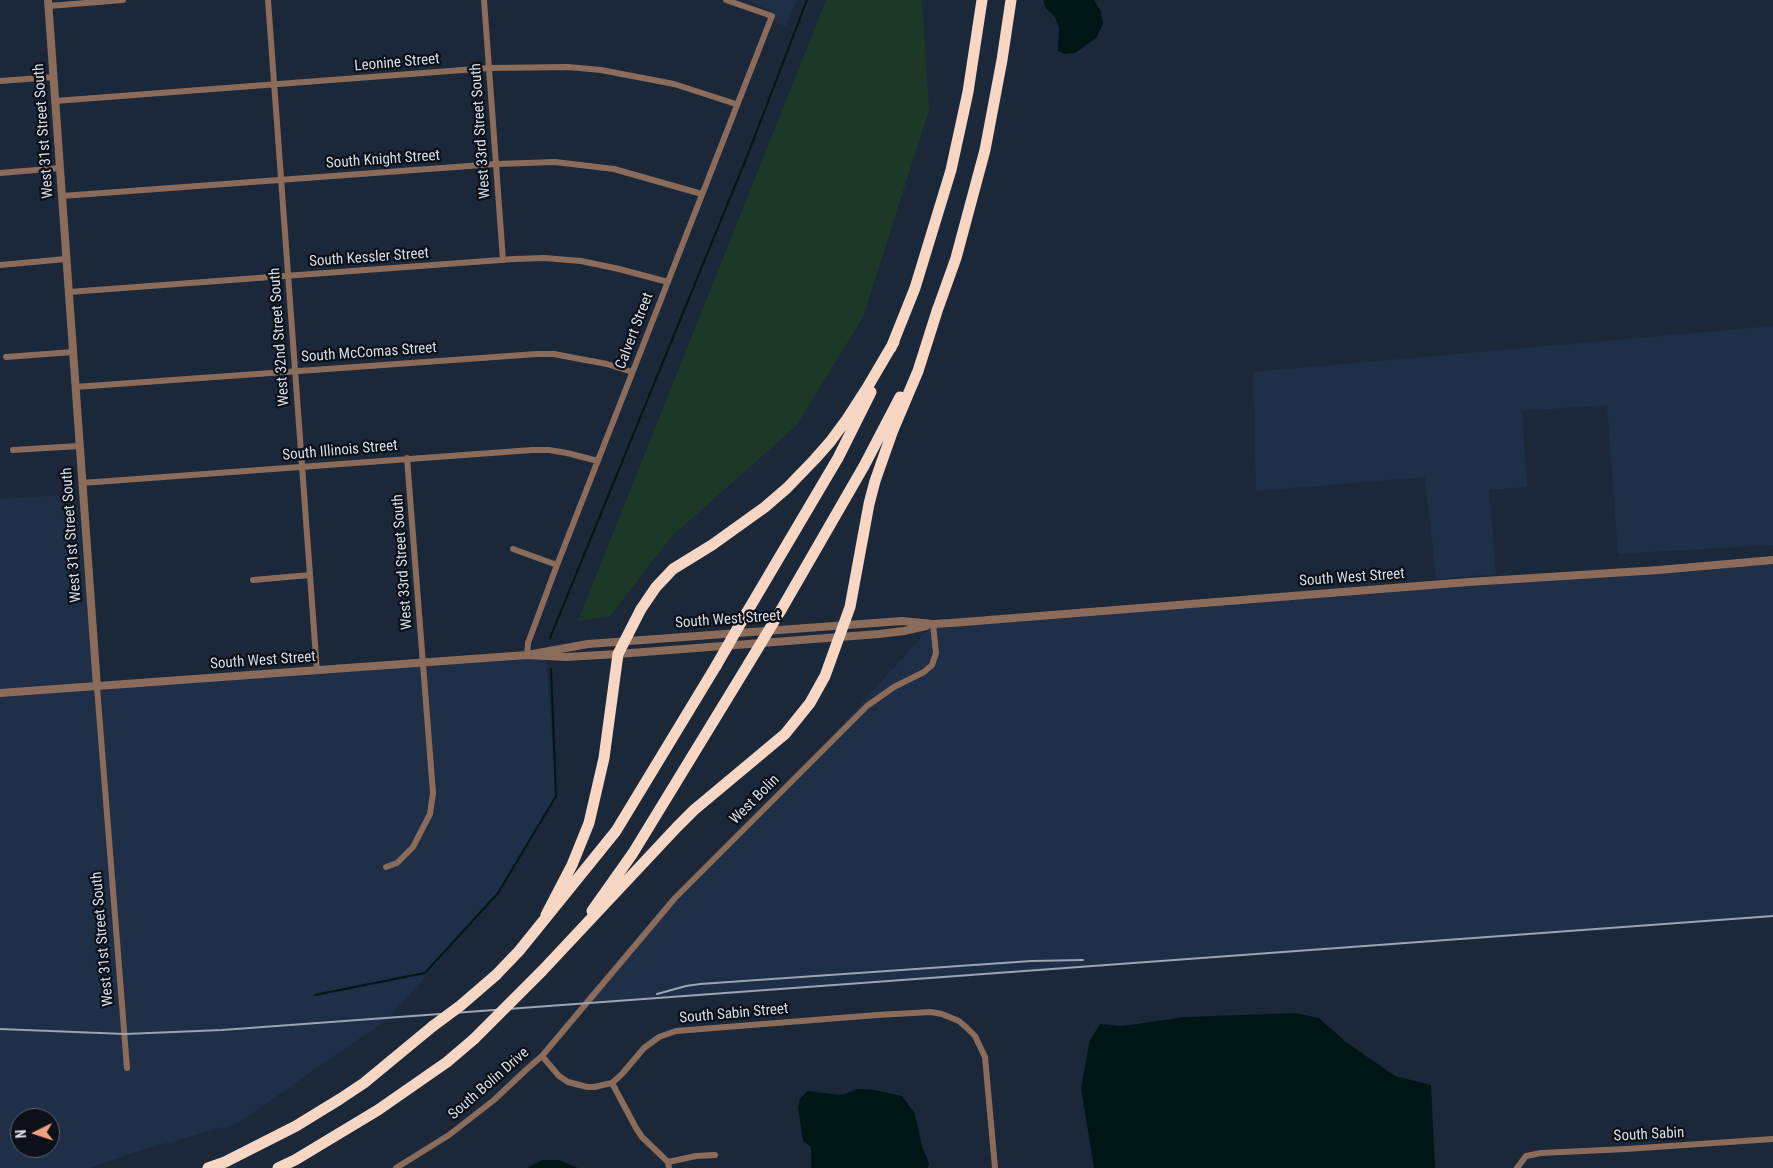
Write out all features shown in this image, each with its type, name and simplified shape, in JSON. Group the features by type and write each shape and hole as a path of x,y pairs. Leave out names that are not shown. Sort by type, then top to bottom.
{"highway":[{"path":"208,1168 296,1126 340,1099 364,1083 460,1006 496,975 519,951 546,915 616,831 716,666 838,458 865,407 894,342 916,288 951,170 968,92 982,0"},
{"path":"278,1168 295,1160 378,1110 447,1062 474,1039 542,972 688,816 785,734 810,703 835,653 838,638 850,608 868,504 893,430 918,371 956,258 984,150 1002,60 1010,0"},
{"path":"574,937 633,853 781,610 900,398 938,308"},
{"path":"546,915 583,840 595,803 605,750 618,654 649,597 656,586 673,569 712,545 765,507 787,488 815,459 830,442 852,411 894,342"}],"street":[{"path":"48,3 123,0"},
{"name":"West 32nd Street South","path":"268,0 318,671"},
{"name":"West 33rd Street South","path":"484,0 503,260"},
{"name":"Calvert Street","path":"527,656 529,641 557,565 772,16 726,0"},
{"name":"West 31st Street South","path":"48,3 79,446 127,1068"},
{"name":"Leonine Street","path":"55,101 274,86 489,68 568,67 601,70 674,84 736,104"},
{"path":"0,81 54,77"},
{"name":"South Knight Street","path":"62,196 496,164 555,162 599,166 624,171 702,194"},
{"path":"0,173 60,168"},
{"name":"South Kessler Street","path":"69,292 544,258 581,261 668,282"},
{"path":"0,265 66,260"},
{"path":"6,357 73,352"},
{"name":"South McComas Street","path":"75,387 470,357 545,354 608,364 632,372"},
{"path":"13,450 79,446"},
{"name":"South Illinois Street","path":"82,483 540,449 567,453 598,461"},
{"name":"West 33rd Street South","path":"386,867 398,863 408,854 430,814 433,793 407,458"},
{"path":"513,549 557,565"},
{"name":"South West Street","path":"0,693 527,656 566,657 618,654 838,638 904,631 933,624 1773,560"},
{"path":"253,580 310,575"},
{"name":"South West Street","path":"527,656 588,644 902,621 933,624"},
{"name":"West Bolin","path":"584,1004 675,898 867,706 894,687 924,672 932,665 936,653 933,624"},
{"name":"South Bolin Drive","path":"396,1168 449,1135 494,1100 542,1056 584,1004"},
{"name":"South Sabin Street","path":"612,1083 644,1048 659,1037 676,1031 930,1012 951,1016 975,1036 985,1058 995,1168"},
{"path":"542,1056 559,1076 574,1085 587,1087 612,1083 636,1128 668,1165 696,1156 715,1154"},
{"name":"South Sabin","path":"1517,1168 1526,1156 1541,1153 1773,1139"}],"shaded area":[{"path":"745,0 797,0 786,26 775,23 775,16 771,11"},
{"path":"1043,0 1094,0 1101,12 1103,24 1096,38 1075,53 1065,54 1058,51 1059,27 1055,17 1046,8"},
{"path":"1773,326 1773,545 1618,554 1607,405 1522,411 1527,487 1489,490 1496,574 1436,579 1425,477 1256,491 1253,372"},
{"path":"75,494 97,686 546,651 556,796 498,893 389,1018 238,1123 132,1153 89,1168 0,1168 0,499"},
{"path":"1773,559 1773,917 578,1004 783,791 933,624"},
{"path":"1296,1013 1319,1018 1346,1042 1395,1076 1431,1085 1435,1168 1094,1168 1081,1088 1090,1040 1100,1024 1123,1026 1185,1017"},
{"path":"858,1089 875,1090 902,1096 915,1114 922,1146 929,1163 928,1168 811,1168 811,1147 803,1141 798,1107 800,1099 807,1091 842,1095"},
{"path":"542,1160 559,1160 578,1168 527,1168"}],"green space":[{"path":"826,0 922,0 929,110 863,317 796,426 672,536 610,616 578,621"}],"waterway":[{"path":"550,638 748,154 807,0"},
{"path":"315,995 425,973 498,893 556,796 551,669"}],"railway":[{"path":"0,1029 125,1034 222,1030 1773,916"},
{"path":"657,994 700,984 1031,961 1083,960"}]}
